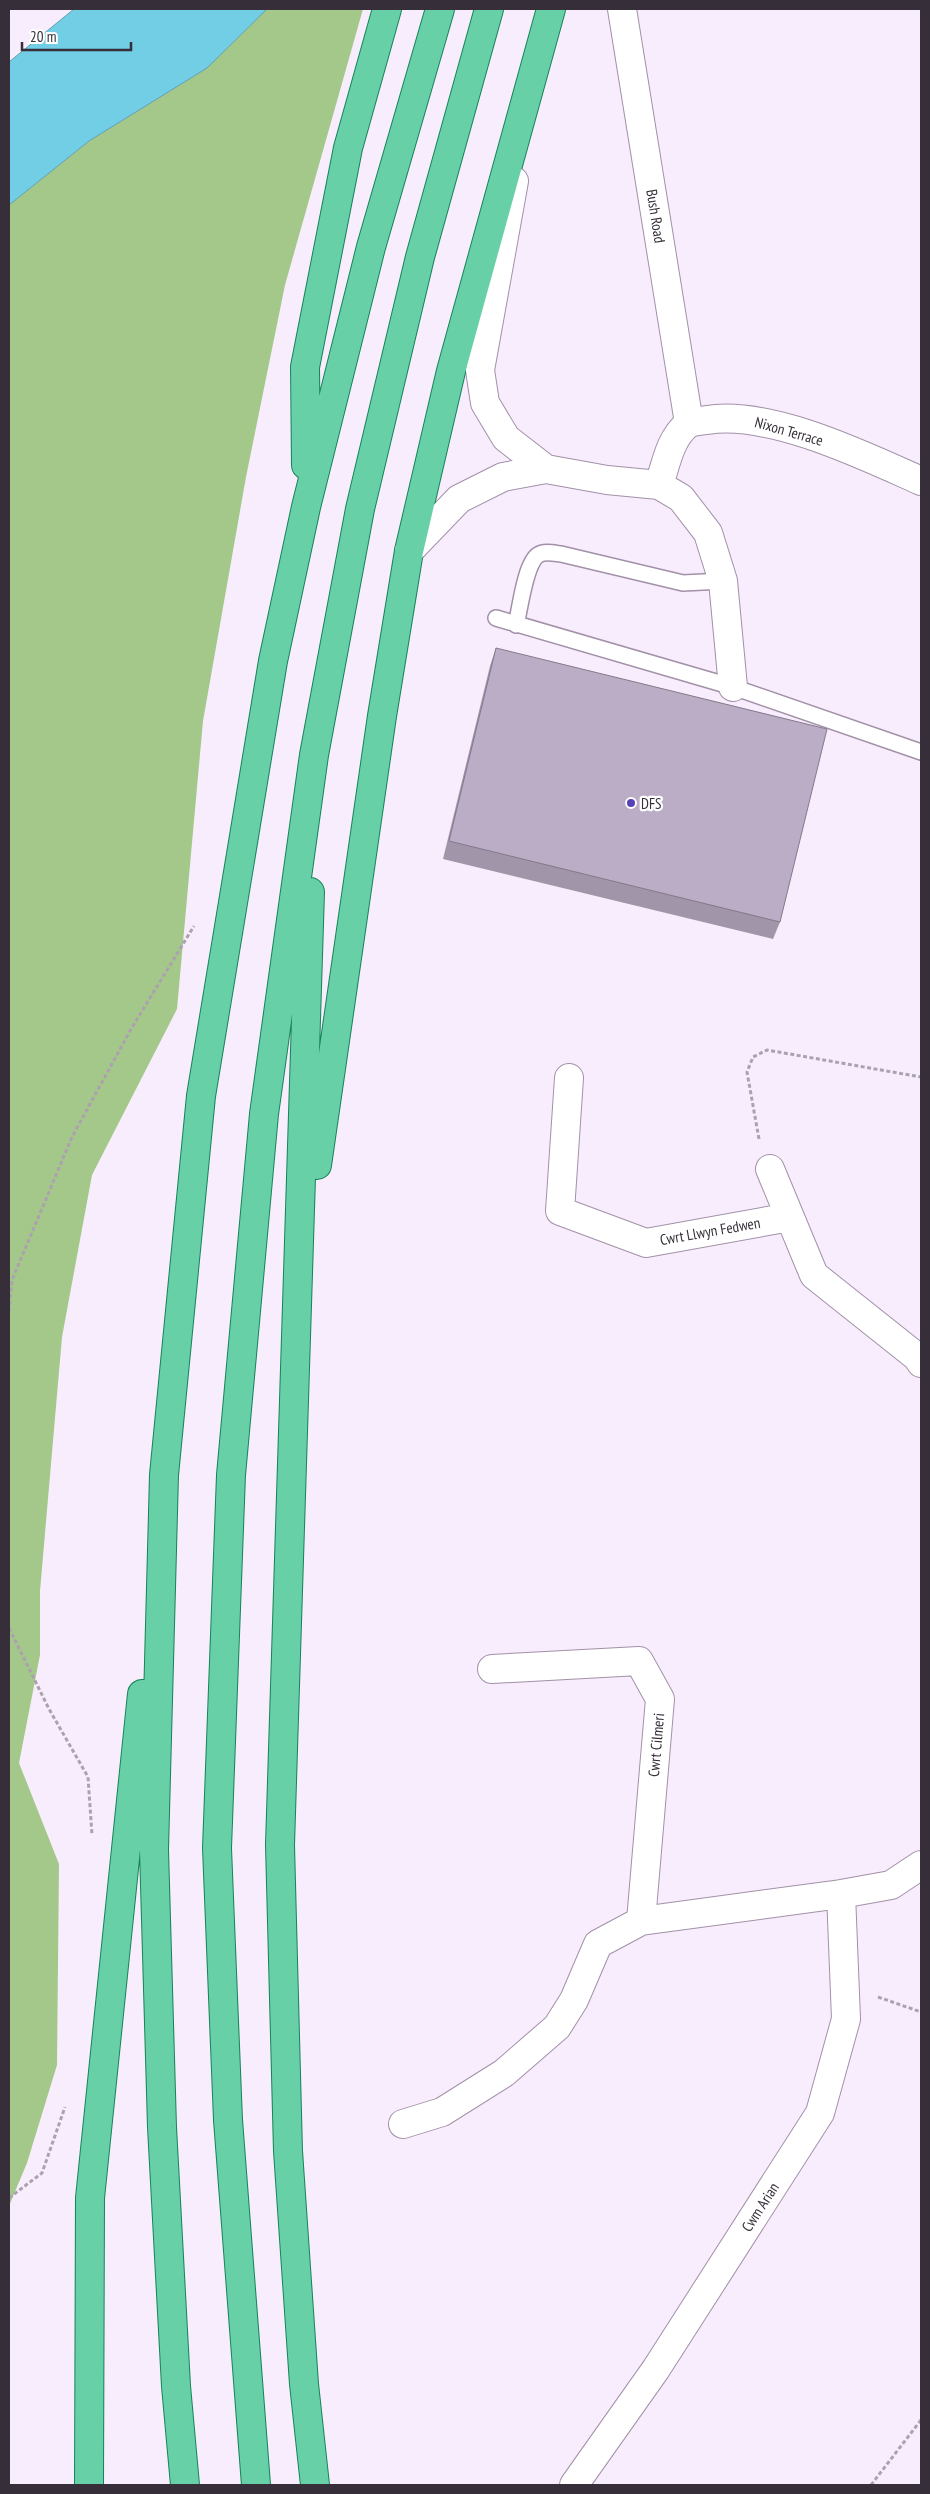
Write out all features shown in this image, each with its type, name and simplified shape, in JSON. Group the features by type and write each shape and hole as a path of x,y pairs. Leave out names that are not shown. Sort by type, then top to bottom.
{"main road":[{"path":"306,507 305,367 348,148 386,9"},
{"path":"89,2485 90,2198 201,1096 273,661 306,507 371,247 440,9"},
{"path":"256,2485 228,2120 217,1848 231,1475 264,1114 314,755 360,509 420,257 489,9"},
{"path":"299,1294 382,716 409,550 451,371 551,9"},
{"path":"314,755 299,1294 280,1844 288,2151 304,2384 315,2485"},
{"path":"164,1475 154,1850 162,2127 176,2386 185,2485"}],"street":[{"name":"Bush Road","path":"622,9 689,423"},
{"path":"532,81 480,370 485,403 506,438 546,469"},
{"name":"Nixon Terrace","path":"689,423 724,418 760,421 844,447 921,481"},
{"path":"659,485 673,441 689,423"},
{"path":"409,550 459,499 503,477 546,469 607,480 659,485 681,498 708,533 722,581 733,687"},
{"name":"Cwrt Llwyn Fedwen","path":"569,1078 560,1211 646,1243 790,1217"},
{"path":"770,1169 814,1275 917,1357 921,1363"},
{"name":"Cwrt Cilmeri","path":"492,1669 639,1661 660,1699 641,1920"},
{"path":"402,2124 442,2112 511,2067 557,2027 574,2000 598,1944 641,1920 841,1894 891,1885 921,1865"},
{"name":"Cwm Arian","path":"574,2485 656,2369 820,2113 846,2019 841,1894"}],"lane":[{"path":"516,625 530,563 539,554 548,552 683,584 722,581"},
{"path":"496,618 733,687 921,752"}],"path":[{"path":"9,1311 12,1280 72,1137 131,1029 183,941 200,919"},
{"path":"770,1169 757,1132 747,1072 753,1057 767,1050 921,1077"},
{"path":"9,1628 88,1778 93,1837"},
{"path":"844,1984 921,2012"},
{"path":"9,2198 42,2173 67,2100"},
{"path":"871,2485 921,2420"}],"green space":[{"path":"267,9 363,9 285,285 246,477 203,721 177,1009 92,1175 62,1337 40,1591 40,1655 19,1763 59,1864 57,2065 27,2163 9,2206 9,205 89,141 207,68"}],"water":[{"path":"74,9 267,9 207,68 89,141 9,205 9,62"}],"building":[{"path":"496,648 827,729 780,922 449,841"}],"place":[{"name":"DFS","path":"631,803"}]}
